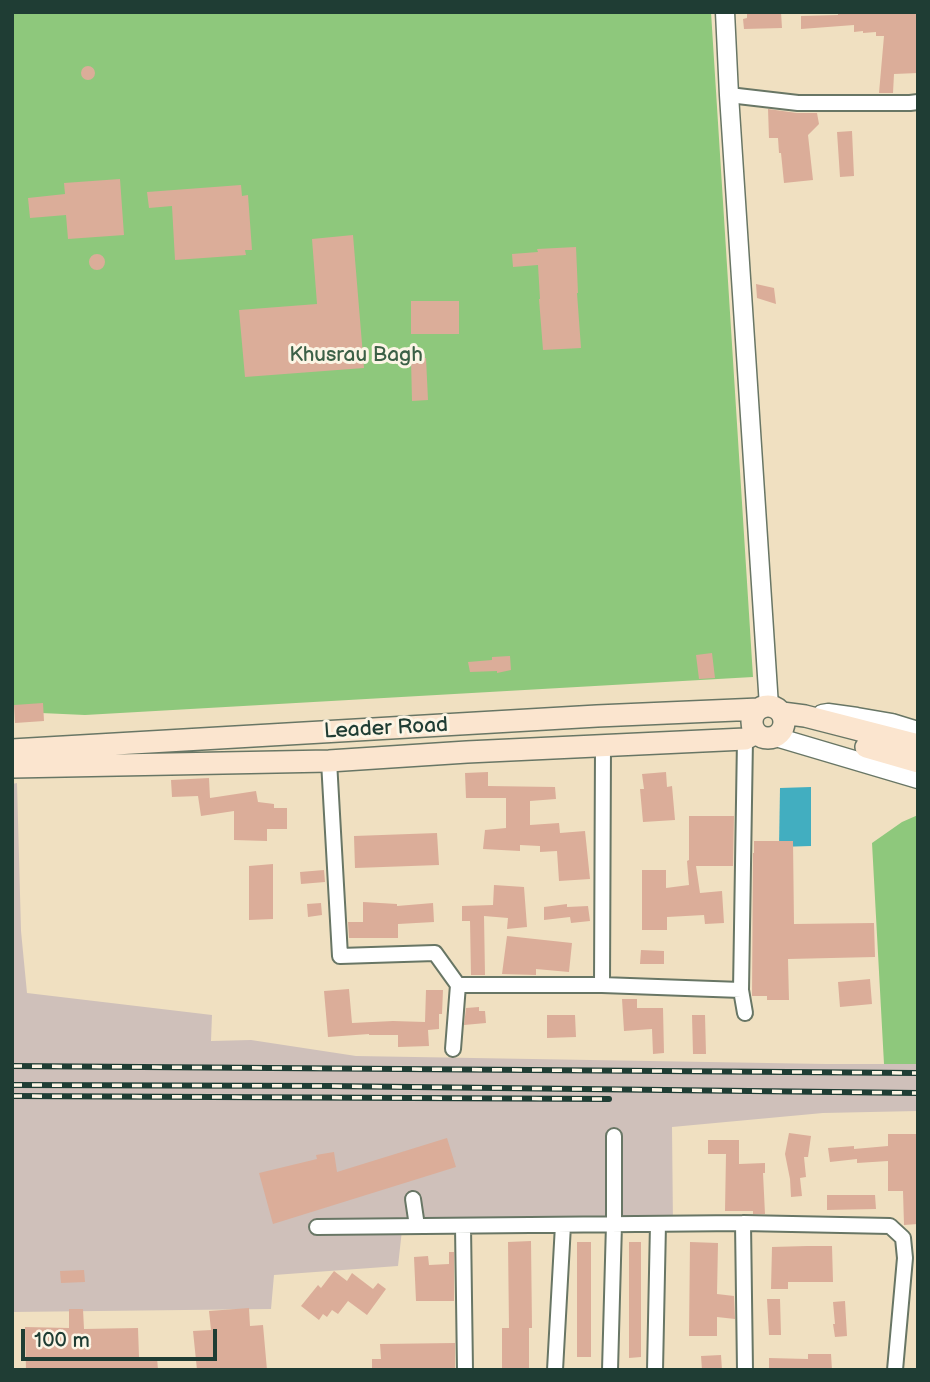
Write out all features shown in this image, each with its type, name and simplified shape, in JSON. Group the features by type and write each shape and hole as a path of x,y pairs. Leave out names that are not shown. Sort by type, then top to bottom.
{"main road":[{"name":"Leader Road","path":"12,750 597,716 767,724"},
{"path":"767,724 805,716 840,733 918,762"},
{"path":"767,724 918,745"},
{"name":"Leader Road","path":"12,767 329,761 603,746 767,724"}],"street":[{"path":"725,12 767,724 741,990 745,1013"},
{"path":"729,95 798,103 918,102"},
{"path":"805,716 828,713 892,723 918,731"},
{"path":"767,724 918,779"},
{"path":"602,985 603,746"},
{"path":"329,761 340,956 435,953 458,985 453,1049"},
{"path":"458,985 602,985 741,990"},
{"path":"610,1370 614,1136"},
{"path":"413,1199 416,1226"},
{"path":"317,1227 743,1223 890,1226 903,1238 911,1258 895,1370"},
{"path":"743,1223 745,1370"},
{"path":"655,1370 658,1224"},
{"path":"555,1370 563,1225"},
{"path":"463,1226 465,1370"}],"shaded area":[{"path":"17,783 21,931 27,993 212,1015 211,1041 251,1040 356,1056 918,1064 918,1111 823,1113 672,1127 673,1226 402,1230 398,1266 274,1275 271,1309 12,1312 12,784"}],"green space":[{"name":"Khusrau Bagh","path":"12,12 711,12 753,677 85,715 19,712 12,702"},
{"path":"918,815 918,1064 884,1064 872,843 902,822"}],"water":[{"path":"811,787 811,846 779,847 780,788"}],"building":[{"path":"747,12 781,12 782,28 744,29 743,19 747,18"},
{"path":"847,12 918,12 918,73 894,74 893,93 879,93 884,36 876,36 876,32 854,32 854,25 801,29 801,16 838,15"},
{"path":"85,66 91,66 95,73 91,80 85,80 81,76 81,70"},
{"path":"768,109 817,113 819,124 808,135 813,180 784,183 778,138 769,138"},
{"path":"852,131 854,176 840,177 837,132"},
{"path":"120,179 124,235 68,239 66,215 30,218 28,198 65,194 64,183"},
{"path":"241,185 242,196 248,195 252,250 245,250 246,255 175,260 172,206 149,208 147,192"},
{"path":"353,235 364,368 245,377 239,310 317,304 312,239"},
{"path":"576,247 581,348 543,350 538,265 513,267 512,254 538,252 537,249"},
{"path":"97,254 103,256 103,268 97,270 91,268 89,262 91,256"},
{"path":"756,284 774,288 776,304 757,298"},
{"path":"411,301 459,301 459,334 411,334"},
{"path":"426,358 428,400 412,401 411,359"},
{"path":"712,653 715,678 699,679 696,655"},
{"path":"510,656 511,670 497,673 470,672 468,662"},
{"path":"43,703 44,721 15,723 14,705"},
{"path":"488,772 488,786 555,787 556,799 530,801 530,825 559,823 560,833 585,831 590,879 559,881 557,851 540,852 540,846 520,845 520,851 483,849 485,830 506,828 506,798 466,798 465,773"},
{"path":"666,772 667,787 672,786 675,820 643,822 640,789 644,789 642,774"},
{"path":"209,778 210,798 256,791 258,802 274,804 274,808 287,808 287,829 267,829 267,841 234,840 234,811 201,816 198,796 172,797 171,780"},
{"path":"689,816 734,816 733,866 696,866 700,893 722,891 724,923 705,924 704,915 667,917 667,930 642,930 642,870 666,870 666,888 689,885"},
{"path":"437,833 439,865 355,868 354,836"},
{"path":"754,841 793,841 794,924 874,923 875,957 788,959 789,1000 767,1000 767,996 752,996"},
{"path":"273,864 273,919 249,920 249,866"},
{"path":"324,870 325,882 301,884 300,872"},
{"path":"494,885 524,887 527,927 507,929 508,918 484,916 485,975 471,975 470,921 462,921 462,906 493,905"},
{"path":"363,902 397,906 433,903 434,922 398,924 398,938 349,938 348,922 363,922"},
{"path":"321,903 322,915 308,917 307,904"},
{"path":"567,904 567,907 588,906 590,921 571,923 570,917 544,920 544,907"},
{"path":"507,936 572,943 569,972 536,969 536,975 502,974"},
{"path":"641,950 664,951 664,964 640,964"},
{"path":"870,979 872,1004 840,1007 838,982"},
{"path":"349,989 352,1023 425,1022 426,990 443,990 439,1029 428,1030 429,1046 398,1047 398,1035 328,1037 324,991"},
{"path":"622,999 637,999 637,1008 663,1008 664,1053 653,1054 652,1029 624,1031"},
{"path":"479,1007 479,1011 485,1011 486,1023 464,1025 466,1008"},
{"path":"547,1015 575,1015 576,1037 547,1038"},
{"path":"692,1015 705,1015 706,1054 693,1054"},
{"path":"789,1133 811,1136 808,1157 804,1157 806,1177 800,1178 802,1196 791,1197 785,1154"},
{"path":"888,1134 918,1134 918,1224 904,1225 903,1191 888,1191 888,1161 857,1163 857,1159 830,1162 828,1148 888,1146"},
{"path":"447,1138 456,1167 273,1224 259,1173 317,1159 316,1155 334,1152 337,1172"},
{"path":"708,1140 739,1140 739,1164 765,1163 765,1214 725,1211 726,1154 708,1154"},
{"path":"827,1195 875,1195 876,1209 827,1210"},
{"path":"531,1241 532,1328 529,1328 529,1370 502,1370 502,1328 509,1328 508,1242"},
{"path":"577,1242 591,1242 591,1357 577,1357"},
{"path":"629,1242 641,1242 641,1357 629,1358"},
{"path":"690,1242 718,1243 717,1294 734,1296 735,1319 717,1317 717,1336 689,1336"},
{"path":"832,1246 833,1282 788,1282 788,1289 771,1289 772,1247"},
{"path":"449,1252 454,1252 454,1301 416,1301 414,1257 428,1256 429,1265 449,1264"},
{"path":"84,1270 85,1282 61,1283 60,1271"},
{"path":"334,1271 347,1281 352,1273 373,1289 378,1283 386,1289 367,1315 348,1301 338,1314 332,1310 327,1317 323,1314 319,1320 301,1306 318,1285 321,1288"},
{"path":"767,1299 780,1299 781,1335 769,1335"},
{"path":"845,1301 847,1336 835,1337 833,1302"},
{"path":"249,1308 250,1326 263,1325 267,1370 197,1370 193,1331 211,1330 209,1311"},
{"path":"69,1309 83,1309 84,1329 138,1328 139,1357 157,1357 158,1370 26,1370 25,1327 69,1328"},
{"path":"455,1343 455,1370 372,1370 372,1359 381,1359 380,1344"},
{"path":"808,1354 831,1354 832,1370 769,1370 769,1358 808,1359"},
{"path":"721,1355 722,1370 702,1370 701,1356"}],"railway":[{"path":"12,1066 918,1073"},
{"path":"12,1085 918,1093"},
{"path":"12,1096 609,1099"}]}
